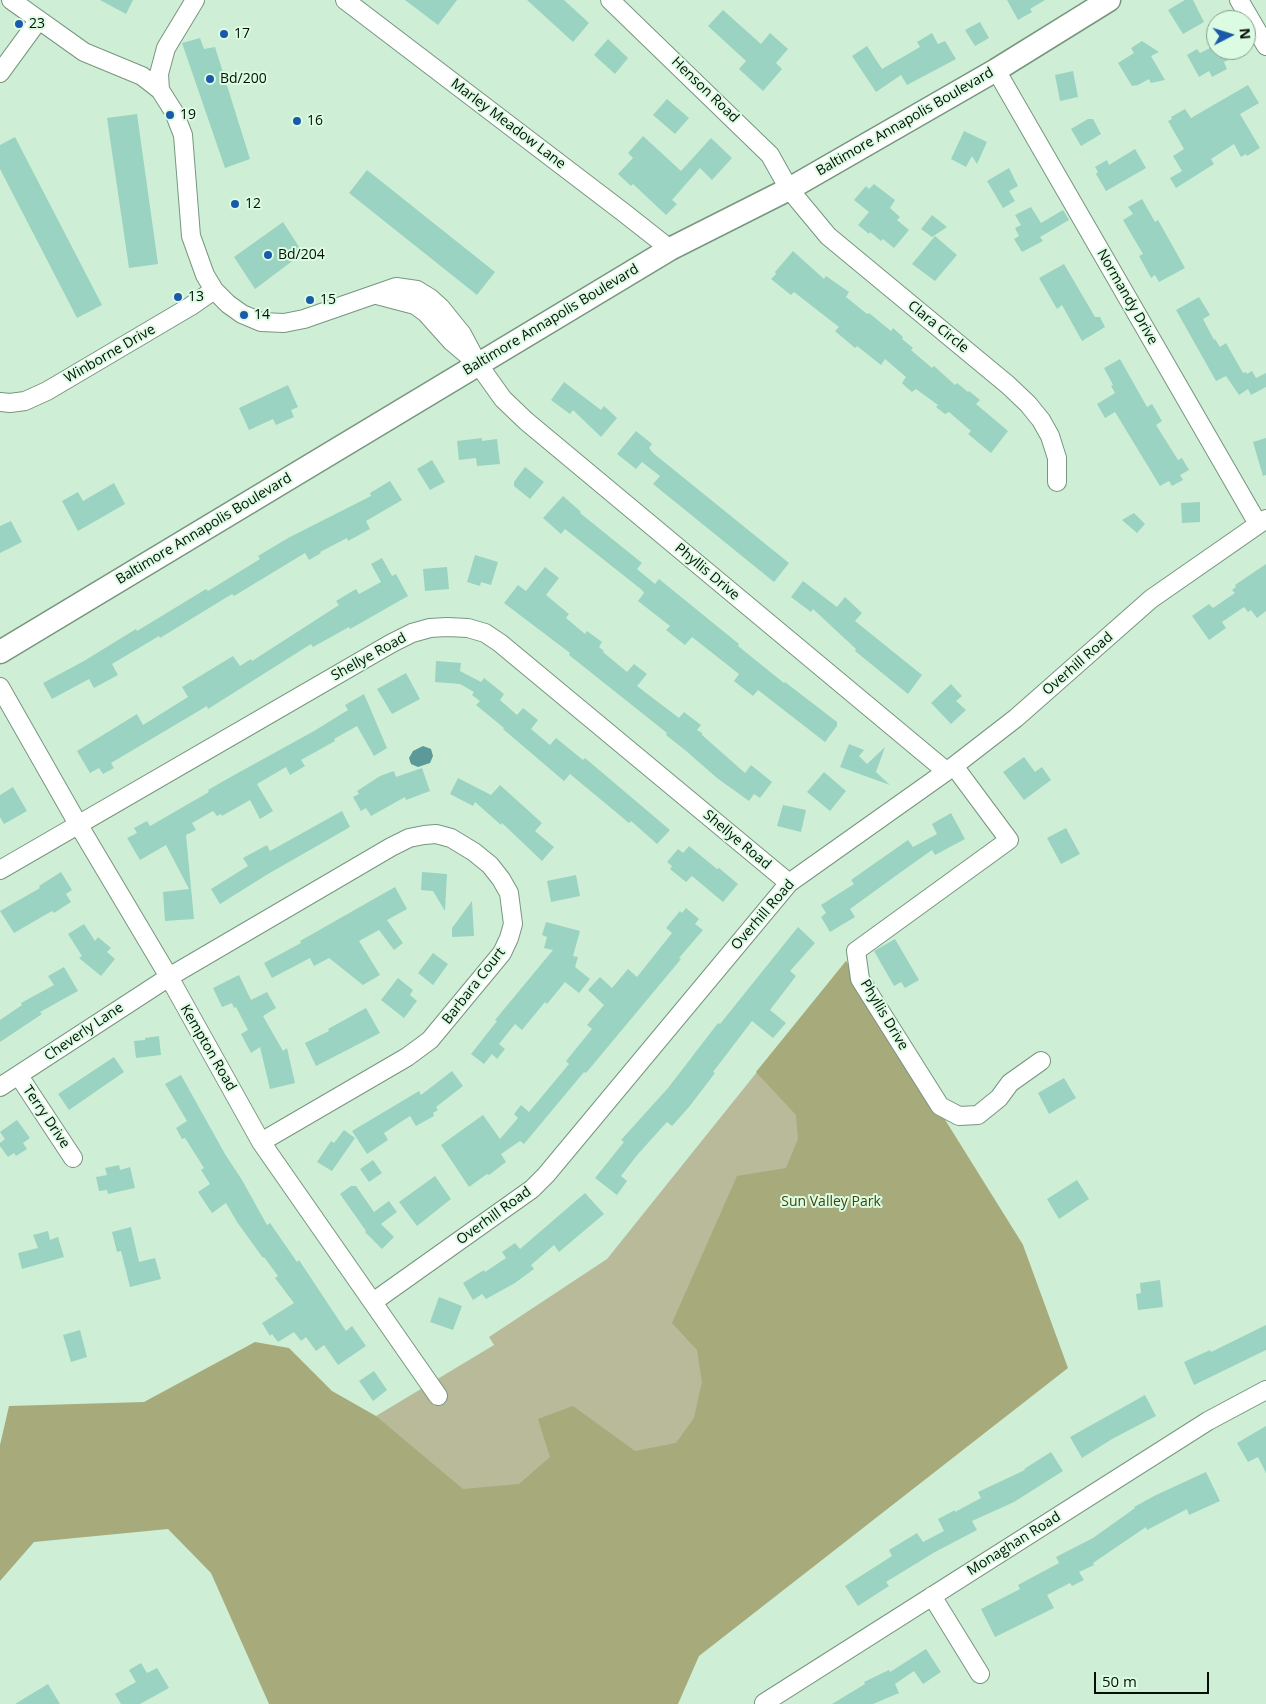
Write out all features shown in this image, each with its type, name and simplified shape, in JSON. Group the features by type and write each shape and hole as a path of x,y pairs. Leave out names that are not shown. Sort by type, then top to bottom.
{"main road":[{"name":"Baltimore Annapolis Boulevard","path":"0,652 670,249 789,189 996,70 1109,0"}],"street":[{"path":"11,0 84,52 142,76 160,90 174,112 183,135 191,236 205,275 214,290"},
{"path":"160,90 159,74 166,48 195,0"},
{"name":"Marley Meadow Lane","path":"345,0 670,249"},
{"name":"Henson Road","path":"610,0 770,155 789,189"},
{"path":"1239,0 1266,46"},
{"path":"0,72 38,21"},
{"name":"Normandy Drive","path":"996,70 1262,521"},
{"name":"Clara Circle","path":"789,189 828,236 1008,385 1028,404 1041,420 1050,436 1057,458 1057,482"},
{"name":"Phyllis Drive","path":"214,290 228,304 242,314 261,322 284,323 304,319 377,295 414,305 426,313 452,342 478,364 503,399 526,421 950,769 1009,840 856,951 860,979 940,1106 959,1116 978,1115 999,1098 1010,1083 1041,1061"},
{"name":"Winborne Drive","path":"0,402 25,401 46,391 191,306 214,290"},
{"name":"Overhill Road","path":"373,1302 525,1194 546,1176 789,883 950,769 1016,718 1151,599 1262,521"},
{"name":"Shellye Road","path":"0,870 392,643 412,633 430,628 468,628 485,633 522,660 789,883"},
{"name":"Kempton Road","path":"0,687 78,824 169,977 261,1142 438,1396"},
{"name":"Barbara Court","path":"169,977 409,838 436,834 451,838 490,864 502,879 509,893 512,909 513,924 509,938 502,953 430,1040 407,1057 261,1142"},
{"name":"Cheverly Lane","path":"0,1087 169,977"},
{"name":"Terry Drive","path":"19,1076 73,1158"},
{"name":"Monaghan Road","path":"764,1703 1208,1421 1266,1390"},
{"path":"932,1596 980,1674"}],"green space":[{"name":"Sun Valley Park","path":"846,961 1023,1245 487,1585 376,1416 494,1345 489,1337 607,1259"},
{"path":"846,961 1023,1245 1068,1368 699,1656 678,1704 269,1704 211,1573 168,1529 34,1542 0,1581 0,1445 9,1406 144,1402 255,1342 289,1348 332,1391 376,1416 463,1489 519,1484 550,1457 538,1419 573,1406 635,1451 676,1443 694,1418 702,1382 697,1350 672,1323 737,1176 786,1168 798,1139 796,1115 756,1072"}],"water":[{"path":"423,746 431,749 433,756 430,763 418,767 411,764 409,758 413,751"}],"building":[{"path":"100,0 133,0 126,14"},
{"path":"405,0 457,0 438,25"},
{"path":"527,0 564,0 589,23 573,42"},
{"path":"1007,0 1045,0 1030,9 1032,12 1018,20"},
{"path":"1185,0 1193,0 1204,22 1183,34 1168,10"},
{"path":"723,10 761,44 770,33 788,49 776,63 782,69 763,91 739,69 746,61 708,26"},
{"path":"980,22 989,38 975,46 965,30"},
{"path":"932,33 938,44 945,41 956,59 907,85 901,75 876,92 852,56 867,46 882,69 920,47 917,42"},
{"name":"Bd/200","path":"200,38 204,49 215,47 250,159 225,168 182,43"},
{"path":"608,39 628,58 615,74 594,55"},
{"path":"1142,41 1159,52 1151,56 1165,80 1151,83 1149,79 1132,86 1118,63 1134,53 1131,48"},
{"path":"1197,49 1200,53 1206,50 1206,60 1228,60 1224,62 1227,69 1212,77 1209,71 1199,77 1187,55"},
{"path":"1073,71 1078,97 1060,101 1055,75"},
{"path":"1248,85 1259,103 1240,114 1260,148 1247,156 1246,154 1241,157 1234,144 1211,159 1214,164 1176,188 1170,178 1182,171 1173,156 1184,149 1168,121 1172,119 1171,117 1185,109 1191,118"},
{"path":"667,99 689,118 675,134 653,115"},
{"path":"137,114 158,264 129,268 107,118"},
{"path":"1088,119 1093,119 1101,134 1081,146 1071,129"},
{"path":"964,131 987,142 977,164 972,156 966,167 951,159"},
{"path":"643,136 681,171 711,138 732,158 712,180 700,168 672,200 677,204 666,215 633,184 631,186 618,174 633,158 628,153"},
{"path":"15,137 102,305 77,318 0,169 0,145"},
{"path":"1135,149 1146,168 1106,191 1096,174 1098,172 1095,167 1107,160 1109,165"},
{"path":"1009,168 1018,186 1009,191 1015,201 1003,208 987,181"},
{"path":"367,170 495,272 477,295 349,193"},
{"path":"874,184 895,200 890,208 900,217 897,220 909,230 894,248 883,239 881,241 870,232 869,234 858,225 869,212 854,200 866,186 869,189"},
{"path":"1142,199 1155,222 1158,220 1185,268 1159,282 1155,275 1151,278 1139,256 1143,254 1123,220 1133,214 1128,207"},
{"path":"1031,207 1041,223 1063,210 1069,220 1040,237 1043,241 1022,252 1014,239 1019,236 1015,228 1021,225 1015,215"},
{"path":"932,215 947,227 932,237 921,229"},
{"name":"Bd/204","path":"283,222 303,253 255,289 234,257"},
{"path":"935,236 957,255 935,281 912,264"},
{"path":"793,251 824,279 826,276 849,292 846,297 867,314 869,313 891,331 893,328 913,348 911,350 932,368 934,366 955,385 957,383 980,400 976,404 1008,431 991,453 968,434 971,431 949,412 945,414 936,407 938,405 916,389 912,392 906,387 902,383 906,377 885,359 881,365 857,346 855,348 835,331 839,327 794,292 791,295 771,279"},
{"path":"1064,264 1095,317 1100,317 1105,327 1082,341 1062,305 1057,309 1039,278"},
{"path":"1199,297 1210,315 1203,319 1214,340 1220,347 1226,343 1243,373 1246,372 1247,374 1252,371 1256,378 1266,373 1266,387 1251,395 1248,389 1239,395 1226,376 1216,381 1176,310"},
{"path":"1120,359 1147,407 1152,404 1162,421 1156,425 1178,460 1182,458 1189,470 1180,475 1183,480 1172,486 1169,481 1160,486 1115,412 1105,418 1097,404 1115,393 1104,368"},
{"path":"564,382 601,410 604,406 617,418 601,437 573,410 570,414 551,400"},
{"path":"288,385 298,407 291,410 294,417 276,425 273,419 249,430 239,408"},
{"path":"636,431 652,444 649,448 653,453 789,563 774,582 653,484 660,476 642,462 636,469 617,454"},
{"path":"482,438 482,441 497,439 500,464 477,466 476,458 459,460 457,441"},
{"path":"1266,438 1266,475 1263,476 1253,442"},
{"path":"432,460 445,482 430,490 417,469"},
{"path":"525,467 544,482 530,499 514,486 514,482"},
{"path":"390,481 402,500 366,521 370,529 348,541 347,538 309,560 305,553 234,596 232,594 160,638 159,636 112,664 118,675 94,688 89,679 52,699 43,683 84,661 136,629 137,631 206,589 208,591 260,559 258,556 288,538 371,496 370,493"},
{"path":"114,483 125,504 78,531 62,501 78,492 83,501"},
{"path":"563,496 580,513 642,563 637,569 655,584 659,579 784,683 837,722 837,726 825,742 758,690 753,696 734,681 739,674 692,637 685,645 666,630 670,626 638,601 644,593 642,590 565,529 561,534 543,518"},
{"path":"1200,502 1200,522 1182,523 1181,503"},
{"path":"1134,513 1145,524 1137,533 1122,520"},
{"path":"11,521 22,542 0,553 0,526"},
{"path":"475,555 498,562 491,585 481,582 480,586 467,582"},
{"path":"382,558 392,576 396,574 408,596 350,629 349,627 313,647 311,644 208,709 207,706 111,763 114,768 103,774 99,768 90,773 77,751 137,714 143,725 188,697 182,687 233,656 240,666 251,659 252,661 339,605 336,601 356,589 359,594 381,582 371,564"},
{"path":"1266,564 1266,611 1257,618 1251,610 1248,612 1244,607 1222,622 1226,628 1209,640 1192,616 1209,604 1213,608 1235,593 1232,590 1236,587 1235,585"},
{"path":"447,567 449,589 425,591 423,569"},
{"path":"545,567 559,578 546,595 569,614 566,618 585,634 587,631 602,642 599,647 603,652 627,672 634,664 647,674 637,686 679,718 684,712 701,725 697,730 745,773 751,765 772,782 760,798 754,794 749,801 717,778 666,735 667,733 569,655 570,653 504,603 518,585 526,591"},
{"path":"803,581 837,607 845,597 862,613 855,621 922,675 908,694 855,651 856,649 813,609 811,612 791,597"},
{"path":"436,661 461,663 460,671 481,682 484,678 504,694 500,700 517,715 523,708 538,720 531,729 550,745 556,738 583,760 585,758 670,830 657,844 631,821 629,823 570,774 564,781 476,705 480,701 472,695 474,692 460,684 435,682"},
{"path":"406,673 420,699 392,714 377,689"},
{"path":"951,684 962,696 956,701 966,710 951,724 931,703"},
{"path":"364,694 387,748 374,756 357,726 301,760 305,766 290,775 286,767 257,784 273,811 260,819 250,800 222,816 221,814 217,816 213,811 192,823 196,830 186,835 194,919 165,921 163,892 189,889 166,845 140,860 127,838 137,833 134,828 147,821 150,826 209,792 208,790 314,731 348,710 345,705"},
{"path":"849,744 864,750 859,756 867,764 885,747 876,772 890,785 840,767"},
{"path":"1024,757 1035,772 1042,767 1051,780 1024,800 1003,772"},
{"path":"422,768 430,791 406,800 405,797 371,816 366,808 361,811 353,797 359,794 357,791 380,776 394,771 396,777"},
{"path":"824,772 846,791 830,811 807,792"},
{"path":"458,778 491,795 500,785 542,823 535,831 554,847 542,861 502,823 501,825 475,802 473,806 450,794"},
{"path":"13,787 27,811 4,824 0,817 0,795"},
{"path":"783,805 806,810 801,832 777,826"},
{"path":"342,811 350,827 220,904 211,889 248,866 243,858 267,845 270,851"},
{"path":"951,813 965,839 935,855 932,850 850,909 855,917 830,932 821,917 826,913 821,905 854,884 851,880 908,840 913,847 937,834 932,824"},
{"path":"1066,828 1080,854 1061,864 1047,838"},
{"path":"689,846 738,884 723,902 692,876 686,882 670,869 672,866 667,862 678,849 683,853"},
{"path":"61,872 72,890 66,894 71,902 54,913 52,911 14,933 0,911 40,888 39,886"},
{"path":"422,872 447,874 445,911 433,891 421,890"},
{"path":"576,875 580,896 551,902 547,881"},
{"path":"395,887 407,909 387,920 403,943 394,950 379,930 359,941 380,975 363,985 329,958 314,966 310,958 272,978 264,963"},
{"path":"472,901 474,936 452,937 452,928"},
{"path":"686,908 699,919 695,924 703,930 679,958 681,959 524,1144 520,1141 501,1154 506,1162 469,1187 441,1145 483,1115 500,1139 518,1118 514,1114 521,1105 529,1112 569,1064 566,1061 592,1029 587,1025 604,1005 588,990 600,977 612,988 628,969 637,977 672,933 666,928 680,911 682,913"},
{"path":"546,922 580,931 573,956 578,957 575,967 590,979 579,993 565,982 547,1004 545,1002 522,1030 515,1024 499,1044 505,1049 497,1059 492,1054 484,1064 471,1054 497,1021 495,1020 553,950 544,948 547,937 542,935"},
{"path":"84,924 95,941 98,937 111,948 107,952 115,959 101,976 79,958 82,956 68,934"},
{"path":"798,927 815,943 790,971 796,976 770,1010 786,1023 773,1038 752,1021 689,1107 672,1126 667,1122 638,1154 621,1176 627,1181 617,1195 595,1178 624,1142 621,1140 668,1088 718,1023 720,1024"},
{"path":"895,939 919,980 905,988 901,982 894,986 874,951"},
{"path":"433,953 448,964 433,985 418,973"},
{"path":"64,967 78,991 40,1012 42,1014 0,1042 0,1020 22,1005 21,1003 54,985 48,976"},
{"path":"239,975 251,1000 267,992 276,1008 263,1016 283,1051 287,1048 295,1083 270,1089 260,1047 251,1053 241,1034 248,1030 236,1007 234,1008 232,1003 222,1007 213,988"},
{"path":"398,978 413,990 410,995 417,1001 404,1018 381,1000"},
{"path":"366,1008 380,1033 316,1066 305,1043 329,1031 328,1029"},
{"path":"159,1036 161,1055 136,1058 134,1041"},
{"path":"114,1057 124,1072 69,1110 58,1094"},
{"path":"452,1071 463,1086 436,1107 438,1110 433,1113 434,1116 416,1126 410,1116 384,1133 388,1140 367,1154 352,1131 419,1091 421,1095"},
{"path":"181,1075 267,1225 270,1223 297,1262 299,1260 346,1331 352,1326 366,1346 338,1365 324,1345 316,1351 306,1337 301,1341 294,1332 278,1342 272,1334 270,1336 262,1323 294,1303 275,1278 278,1276 237,1222 226,1203 212,1213 198,1192 210,1184 201,1170 204,1168 185,1138 182,1139 176,1128 187,1121 165,1084"},
{"path":"1064,1078 1076,1098 1049,1114 1038,1093"},
{"path":"17,1120 30,1138 23,1143 27,1149 16,1156 14,1153 8,1157 0,1146 0,1143 5,1139 0,1132"},
{"path":"344,1130 355,1138 332,1171 317,1162 331,1141 334,1143"},
{"path":"373,1160 382,1173 369,1182 360,1169"},
{"path":"119,1165 120,1170 130,1167 135,1188 108,1194 107,1190 99,1191 96,1177 107,1175 105,1168"},
{"path":"435,1176 451,1199 417,1226 399,1202"},
{"path":"1077,1180 1089,1199 1059,1219 1047,1199"},
{"path":"351,1186 356,1186 374,1212 389,1201 397,1212 381,1224 394,1237 382,1249 365,1232 340,1194"},
{"path":"585,1193 604,1214 559,1252 554,1245 531,1265 534,1269 515,1283 486,1299 482,1294 473,1300 463,1283 484,1270 485,1272 506,1258 502,1252 515,1243 520,1249"},
{"path":"131,1227 139,1262 155,1258 161,1279 130,1287 121,1251 117,1252 112,1232"},
{"path":"48,1231 50,1240 58,1237 64,1257 22,1269 18,1253 38,1248 33,1235"},
{"path":"1160,1280 1163,1307 1138,1310 1136,1294 1141,1293 1140,1283"},
{"path":"439,1297 462,1306 453,1330 430,1322"},
{"path":"1266,1325 1266,1350 1194,1385 1184,1362 1210,1350 1211,1352"},
{"path":"80,1330 87,1357 71,1362 63,1335"},
{"path":"374,1371 387,1390 373,1401 359,1381"},
{"path":"1145,1395 1156,1416 1112,1439 1082,1458 1070,1437"},
{"path":"1266,1426 1266,1473 1258,1457 1248,1462 1237,1443"},
{"path":"1051,1452 1063,1471 1014,1502 972,1521 977,1530 935,1552 886,1582 889,1586 858,1606 845,1586 892,1556 889,1550 917,1533 923,1542 944,1531 938,1519 981,1498 978,1492 1025,1470"},
{"path":"1206,1472 1220,1501 1189,1515 1187,1509 1147,1530 1146,1527 1093,1563 1094,1565 1079,1572 1084,1580 1072,1586 1070,1583 1047,1595 1054,1608 995,1637 981,1609 1020,1589 1018,1585 1059,1563 1056,1557 1093,1538 1134,1507"},
{"path":"926,1649 941,1672 923,1684 914,1671 895,1684 899,1693 873,1704 832,1704 865,1684 864,1682 889,1670 890,1672"},
{"path":"141,1663 147,1673 157,1668 169,1688 140,1704 121,1704 115,1694 136,1682 129,1670"},
{"path":"48,1684 60,1704 15,1704"}],"place":[{"name":"23","path":"19,24"},
{"name":"17","path":"224,34"},
{"name":"Bd/200","path":"210,79"},
{"name":"19","path":"170,115"},
{"name":"16","path":"297,121"},
{"name":"12","path":"235,204"},
{"name":"Bd/204","path":"268,255"},
{"name":"13","path":"178,297"},
{"name":"15","path":"310,300"},
{"name":"14","path":"244,315"}]}
